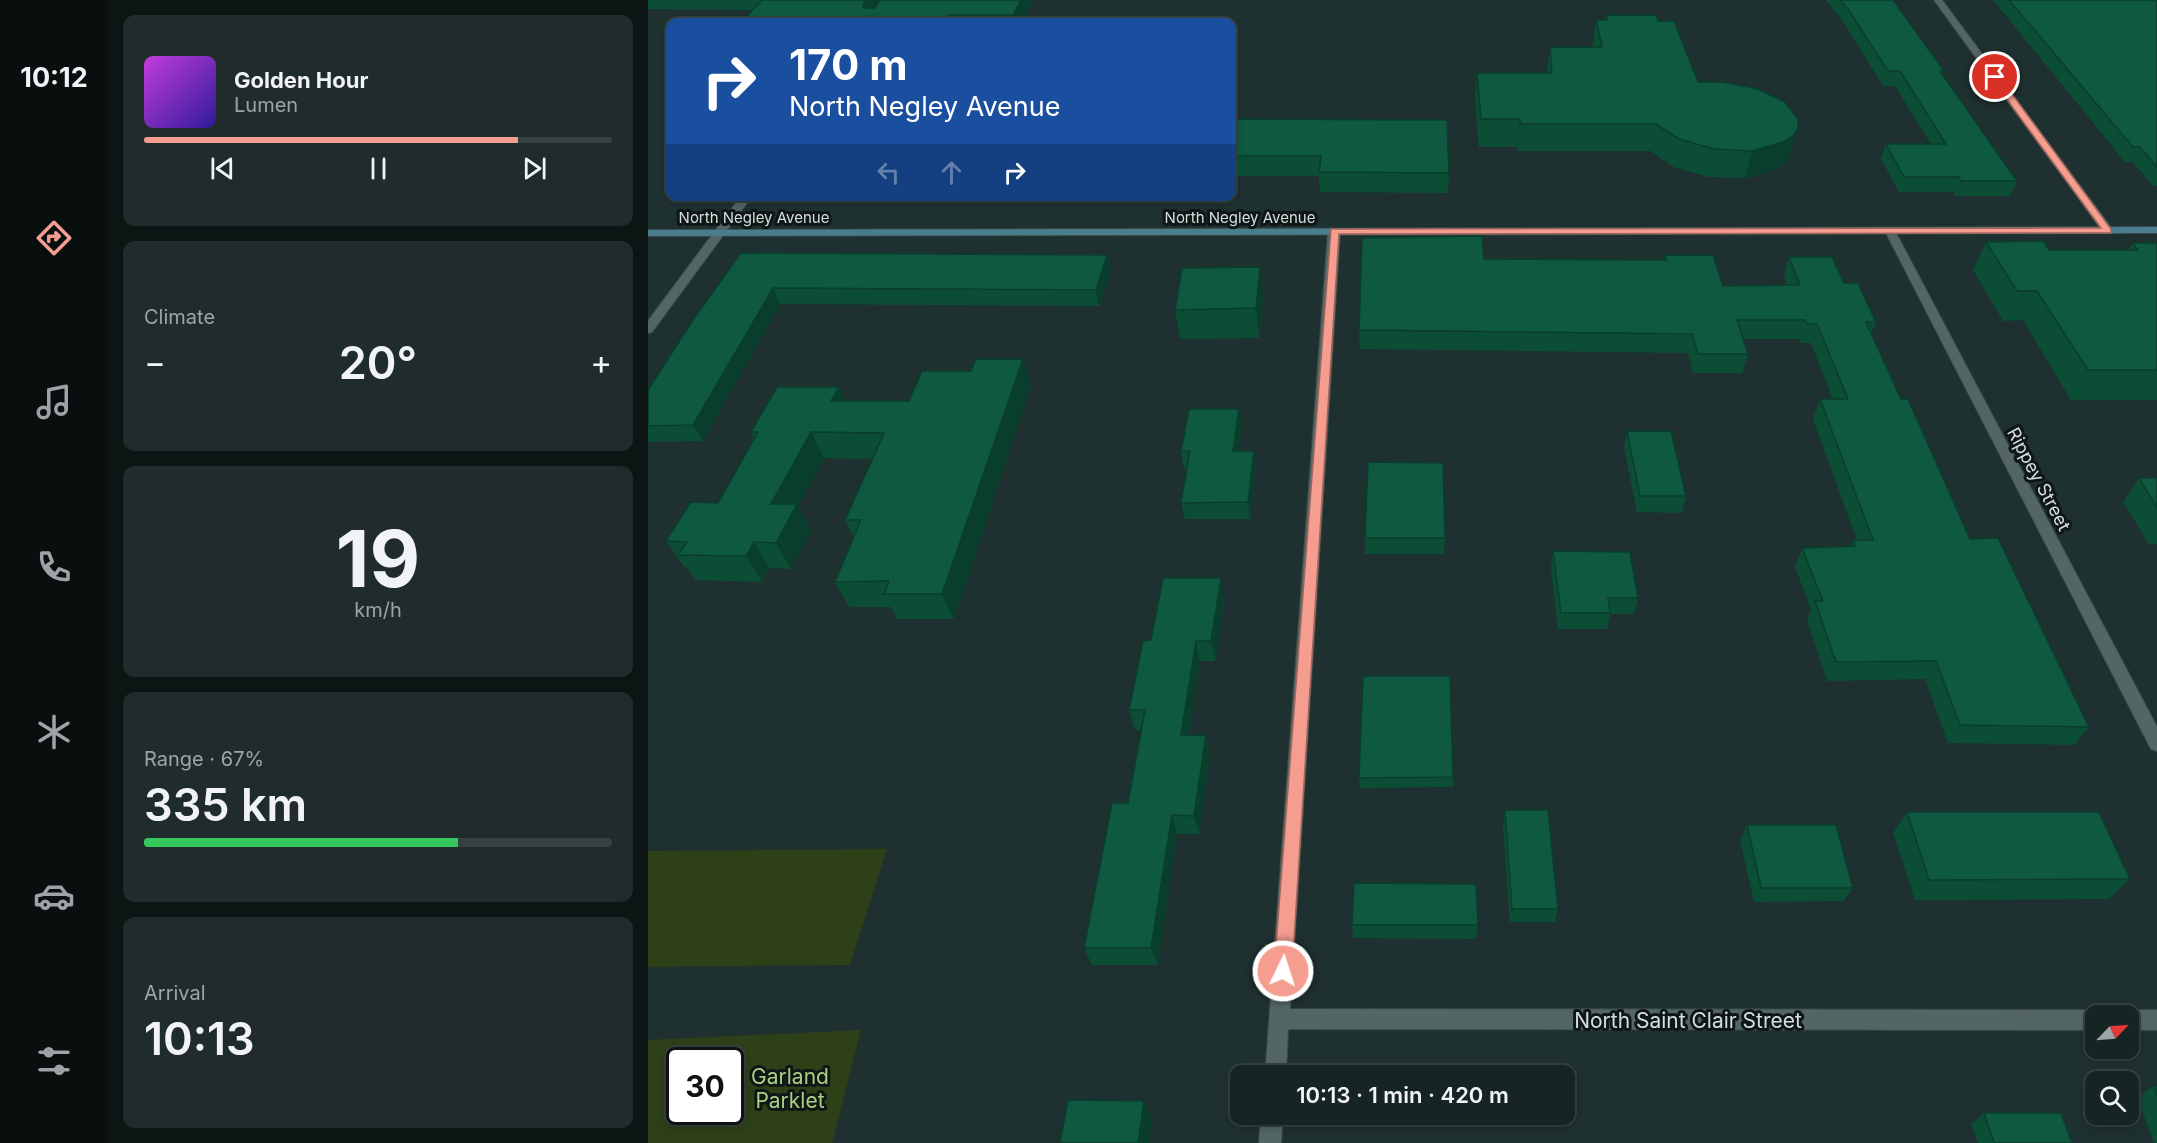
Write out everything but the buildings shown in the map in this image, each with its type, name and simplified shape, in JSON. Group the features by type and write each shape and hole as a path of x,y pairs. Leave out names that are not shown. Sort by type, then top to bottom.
{"main road":[{"name":"North Negley Avenue","path":"648,232 2157,231"}],"street":[{"path":"1938,0 2108,231"},
{"path":"648,329 743,201"},
{"path":"1276,1065 1334,231"},
{"name":"Rippey Street","path":"1890,231 2157,744"},
{"name":"North Saint Clair Street","path":"1280,1019 2085,1020"},
{"path":"2139,1020 2157,1020"},
{"path":"1270,1143 1271,1125"}],"green space":[{"path":"887,849 850,965 648,967 648,851"},
{"name":"Garland Parklet","path":"861,1030 832,1143 648,1143 648,1040"}],"route":[{"path":"1283,971 1334,231 2108,231 1995,77"}]}
